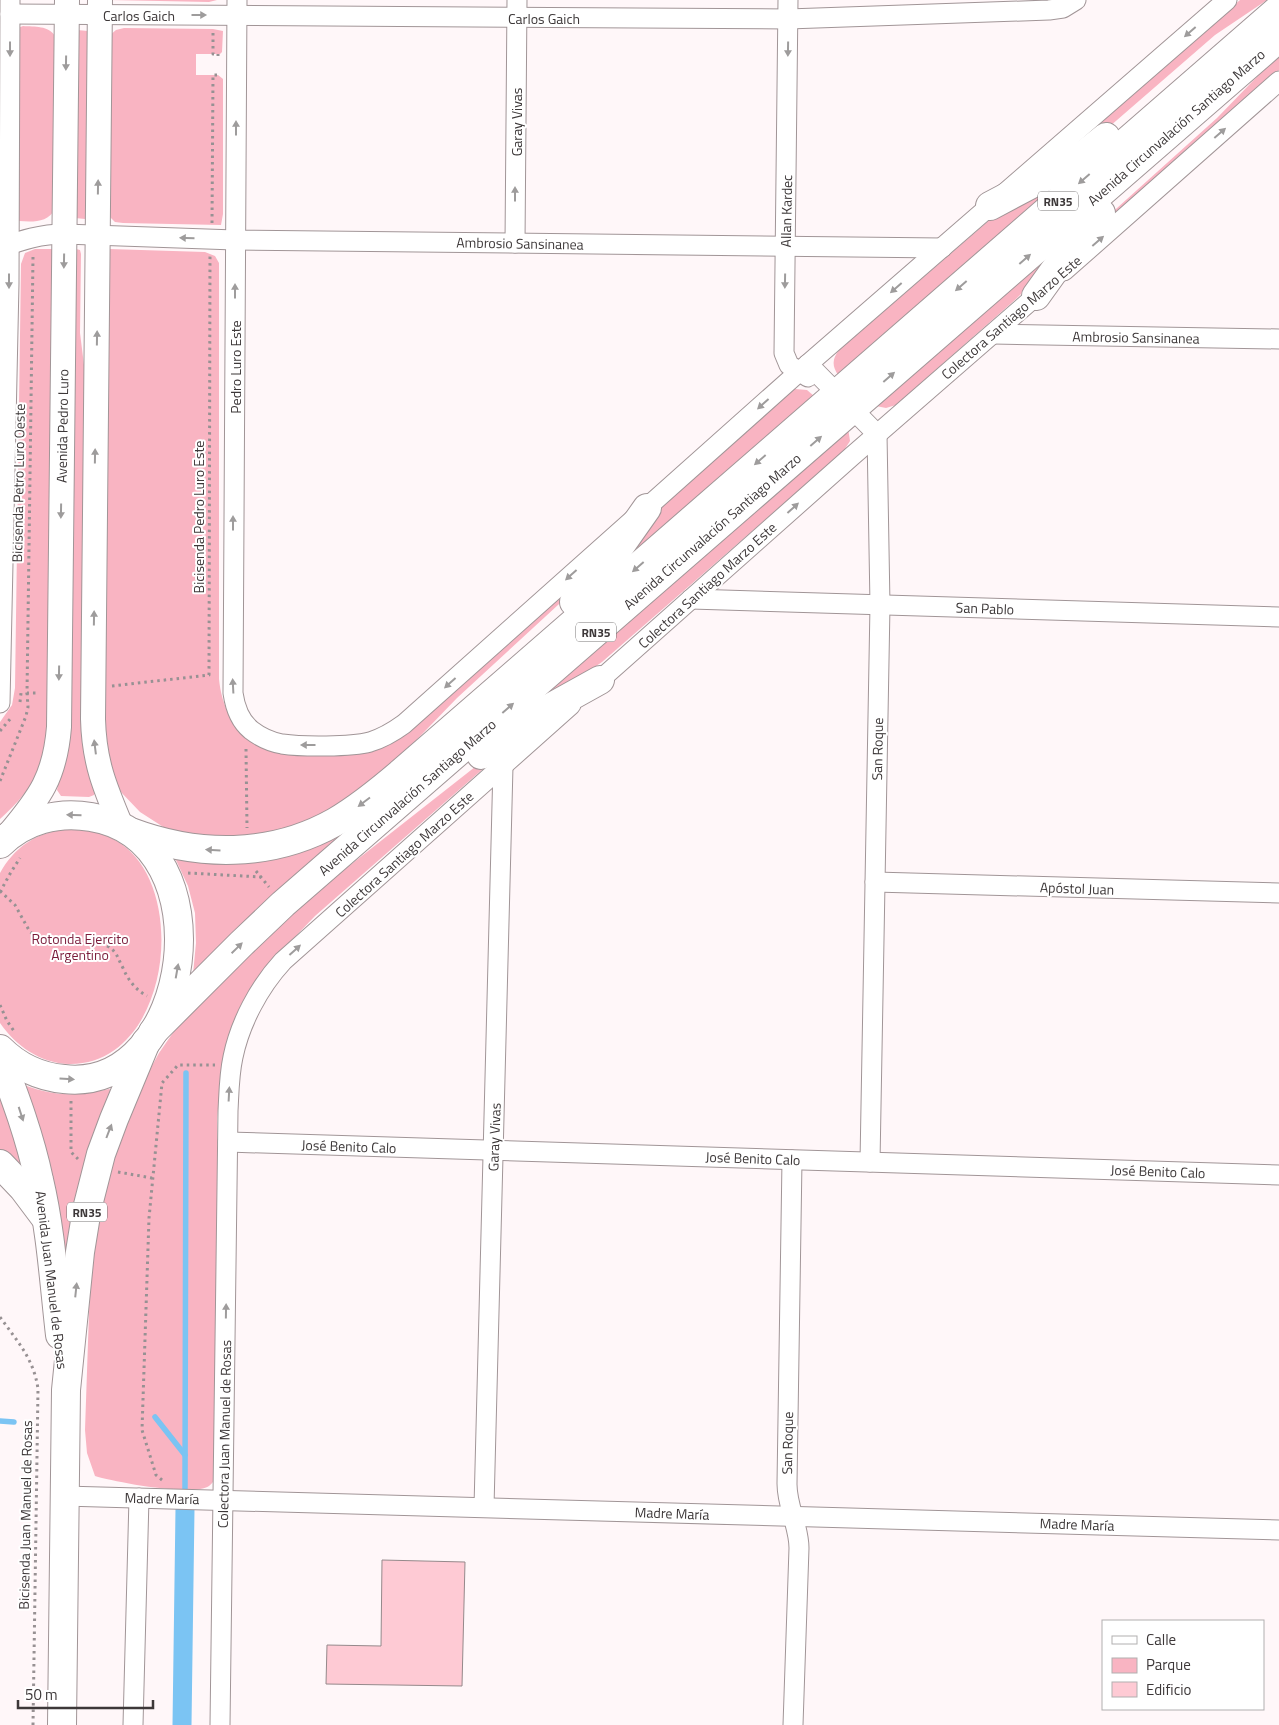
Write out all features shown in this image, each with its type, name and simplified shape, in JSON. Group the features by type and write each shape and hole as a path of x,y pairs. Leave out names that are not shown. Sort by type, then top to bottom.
{"highway":[{"path":"990,206 1084,154 1240,26 1279,4"},
{"name":"Avenida Circunvalación Santiago Marzo","path":"150,1037 255,931 845,402 1279,9"},
{"path":"1036,296 1089,224 1200,123 1279,38"},
{"name":"Avenida Circunvalación Santiago Marzo","path":"126,829 174,846 203,850 247,850 278,845 308,835 336,822 363,804 1279,38"},
{"path":"402,772 467,699 590,586 608,564 647,508"},
{"path":"339,855 415,807 528,720 600,680"},
{"name":"RN35","path":"6,845 25,825 61,815 99,818 126,829 147,846 160,862 173,892 178,918 180,945 177,971 166,1007 150,1037 119,1068 96,1078 58,1079 32,1071 7,1057"},
{"name":"Avenida Juan Manuel de Rosas","path":"62,1725 66,1390 79,1260 92,1190 107,1137 150,1037"},
{"name":"Avenida Juan Manuel de Rosas","path":"7,1057 30,1142 46,1220 66,1390"},
{"path":"0,1164 23,1188 46,1220"}],"main road":[{"name":"Avenida Pedro Luro","path":"6,845 44,786 51,770 57,744 67,7"},
{"path":"100,7 93,728 100,773 126,829"}],"street":[{"name":"Allan Kardec","path":"788,0 784,353 789,365 804,368"},
{"name":"Carlos Gaich","path":"10,7 517,9 788,19 1049,10 1063,8 1076,0"},
{"path":"248,737 292,745 354,744 368,742 388,735 417,712 804,368 1227,0"},
{"path":"0,703 2,672 4,246 10,7"},
{"name":"Pedro Luro Este","path":"237,8 232,687 238,712 248,737"},
{"name":"Garay Vivas","path":"515,243 517,9"},
{"name":"Colectora Santiago Marzo Este","path":"228,1142 229,1088 236,1046 256,1000 274,970 877,434 1279,81"},
{"name":"Ambrosio Sansinanea","path":"4,246 38,236 64,234 235,240 942,248"},
{"name":"Ambrosio Sansinanea","path":"993,334 1279,339"},
{"path":"804,368 845,402 877,434"},
{"name":"San Roque","path":"870,1162 880,605 877,434"},
{"name":"San Pablo","path":"691,599 1279,618"},
{"name":"Garay Vivas","path":"484,1507 503,766"},
{"name":"Apóstol Juan","path":"875,882 1279,893"},
{"name":"José Benito Calo","path":"228,1142 1279,1175"},
{"name":"Colectora Juan Manuel de Rosas","path":"220,1725 228,1142"},
{"name":"San Roque","path":"792,1160 786,1484 788,1500 798,1531 799,1548 793,1725"},
{"name":"Madre María","path":"64,1496 1279,1530"},
{"path":"133,1725 139,1498"}],"path":[{"path":"213,29 213,54 218,54"},
{"path":"212,226 213,75 218,75"},
{"name":"Bicisenda Petro Luro Oeste","path":"0,781 28,707 33,249"},
{"name":"Bicisenda Pedro Luro Este","path":"103,688 209,675 210,253"},
{"path":"27,694 41,693"},
{"path":"247,829 248,737"},
{"path":"6,845 14,866 0,891 15,905 30,932 48,944"},
{"path":"252,866 271,890"},
{"path":"182,873 261,877"},
{"path":"107,946 115,951 124,971 134,986 147,996"},
{"path":"145,1001 148,989"},
{"path":"0,1005 7,1021 7,1057"},
{"path":"163,1481 156,1475 142,1430 148,1218 162,1083 178,1065 222,1065"},
{"path":"71,1095 71,1152 81,1163"},
{"path":"110,1170 152,1178"},
{"name":"Bicisenda Juan Manuel de Rosas","path":"0,1317 30,1358 38,1389 33,1725"}],"green space":[{"path":"110,0 217,0 209,2"},
{"path":"1240,0 1267,0 1215,35 1094,140 1058,160"},
{"path":"23,26 49,30 56,37 55,209 48,217 34,221 19,221 18,28"},
{"path":"124,28 213,29 223,31 222,52 220,54 196,54 196,75 218,75 223,79 223,214 221,225 123,223 115,222 110,217 109,36 116,30"},
{"path":"77,30 88,31 87,218 85,219 75,218"},
{"path":"1279,54 1279,70 1099,229 1097,226 1217,118"},
{"path":"1072,172 838,375 834,362 839,350 993,217"},
{"path":"1085,216 1016,299 896,405 886,408 876,406"},
{"path":"35,249 52,249 55,251 50,724 43,759 36,776 20,799 0,819 0,722 12,705 15,688 21,264 25,253"},
{"path":"76,249 80,250 81,254 80,333 85,373 95,792 94,795 89,797 61,796 57,790 61,771"},
{"path":"109,249 205,252 215,256 219,263 219,679 224,703 229,714 235,725 252,742 275,752 295,754 357,753 382,748 391,744 594,567 596,570 457,698 399,758 347,801 288,832 212,838 168,830 140,812 114,782 104,740"},
{"path":"795,389 807,390 814,396 610,576 670,497"},
{"path":"848,428 850,441 843,452 602,662 518,720 516,717"},
{"path":"522,730 524,733 315,916 267,966 231,1031 223,1057 217,1119 217,1469 214,1480 209,1486 187,1490 136,1485 95,1476 87,1453 85,1430 90,1283 94,1238 113,1158 142,1084 159,1053 179,1024 307,899"},
{"path":"354,825 193,974 196,943 195,913 188,886 175,858"},
{"name":"Rotonda Ejercito Argentino","path":"63,830 90,831 103,834 115,840 139,862 155,893 161,930 159,968 149,1005 130,1036 103,1057 69,1064 48,1060 30,1052 13,1039 0,1023 0,873 12,856 26,843 43,834"},
{"path":"0,1084 27,1173 0,1153"},
{"path":"24,1085 46,1092 66,1094 112,1090 65,1277"}],"building":[{"path":"382,1560 465,1562 462,1686 326,1684 327,1645 381,1646"}],"waterway":[{"path":"185,1489 186,1073"},
{"path":"155,1417 185,1455"},
{"path":"0,1421 14,1422"},
{"path":"182,1725 185,1509"}]}
